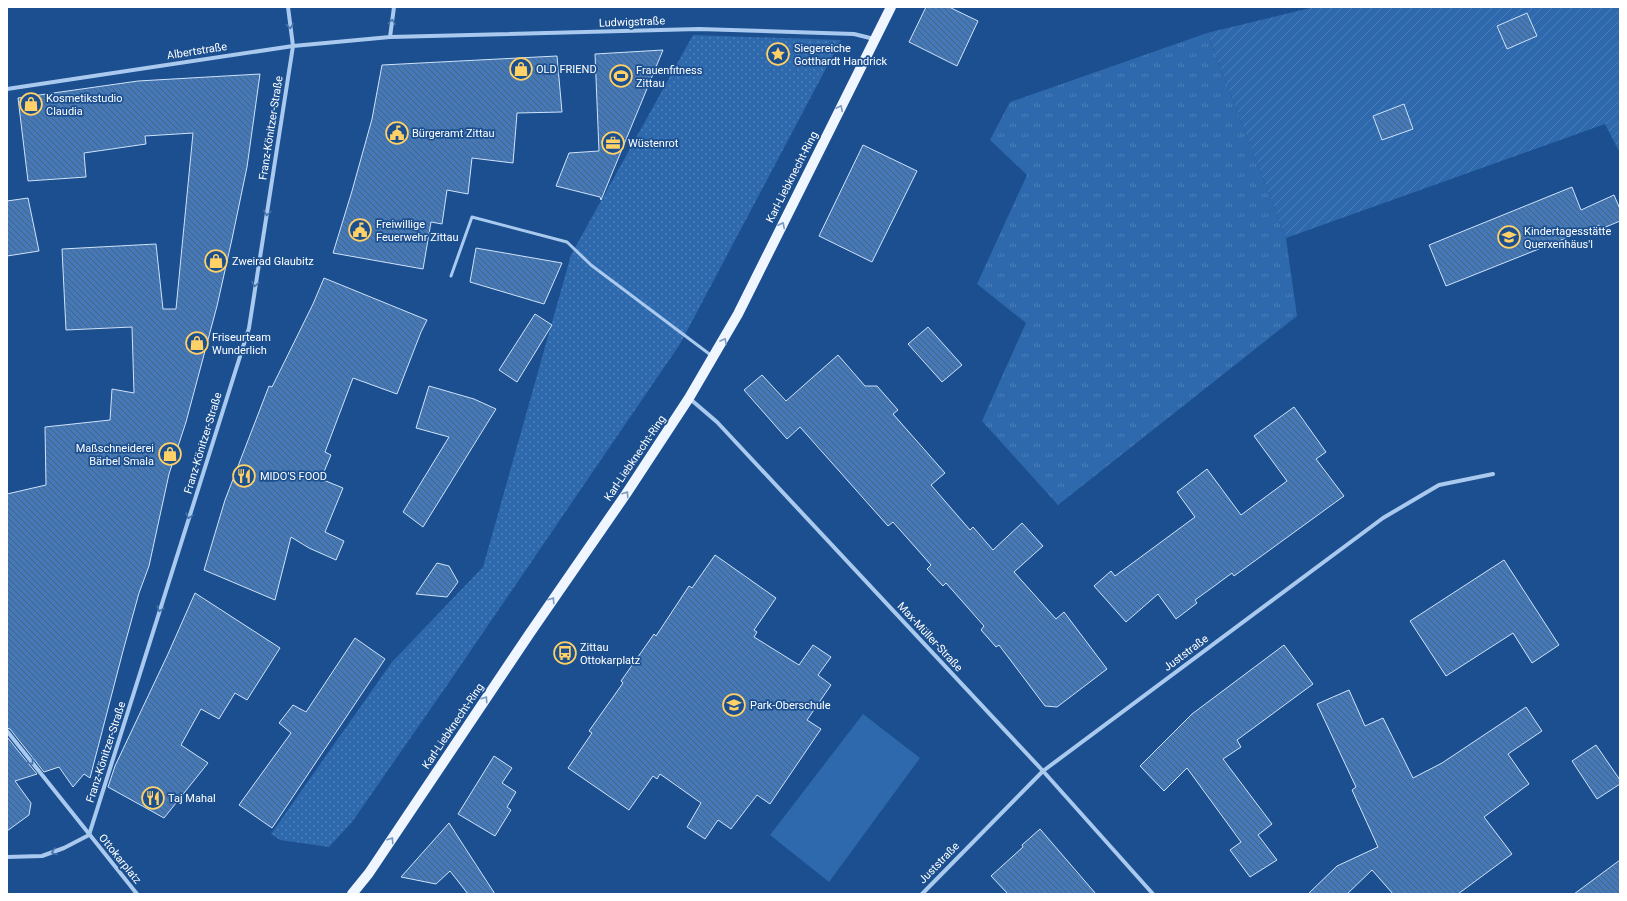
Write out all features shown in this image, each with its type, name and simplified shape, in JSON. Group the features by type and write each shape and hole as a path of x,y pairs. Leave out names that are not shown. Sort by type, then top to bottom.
{"main road":[{"name":"Karl-Liebknecht-Ring","path":"352,894 369,873 530,633 626,494 714,358 738,314 891,7"}],"street":[{"name":"Franz-Könitzer-Straße","path":"89,835 249,328 293,46 288,7"},
{"path":"390,37 394,7"},
{"name":"Ludwigstraße","path":"390,37 698,29 854,34 874,40"},
{"name":"Albertstraße","path":"7,89 293,46 390,37"},
{"name":"Max-Müller-Straße","path":"689,398 717,422 1043,771 1153,894"},
{"name":"Juststraße","path":"922,894 1043,771 1383,518 1439,485 1493,474"},
{"name":"Ottokarplatz","path":"7,731 137,894"},
{"path":"7,857 42,856 64,848 89,835"}],"lane":[{"path":"451,276 472,217 567,242 591,265 714,358"}],"green space":[{"path":"1314,7 1620,7 1620,153 1605,124 1286,238 1207,33"},
{"path":"1207,33 1286,238 1297,316 1058,505 982,421 1026,323 977,284 1027,175 990,140 1010,102"},
{"path":"693,35 841,40 680,344 352,822 329,847 280,840 271,834 392,662 483,567 571,255"},
{"path":"863,714 920,758 829,882 770,835"}],"building":[{"path":"926,7 949,7 978,21 957,66 909,42"},
{"path":"1527,13 1537,36 1507,49 1497,26"},
{"path":"663,50 601,200 600,197 556,186 569,153 599,151 595,54"},
{"path":"557,56 562,112 517,113 513,163 472,158 468,194 447,190 442,224 431,222 423,269 333,253 372,119 382,65"},
{"path":"260,74 247,167 217,306 186,422 169,474 149,566 139,593 90,778 84,774 73,787 59,767 44,772 10,729 7,728 7,494 46,485 45,427 110,420 112,389 134,393 132,327 66,330 62,249 156,244 163,309 176,309 193,133 145,136 146,144 84,153 86,177 28,181 18,98 138,81"},
{"path":"1404,104 1413,129 1382,140 1373,116"},
{"path":"863,145 917,171 872,262 819,236"},
{"name":"Kindertagesstätte Querxenhäus'l","path":"1572,187 1581,210 1614,195 1620,209 1620,221 1601,229 1599,225 1446,286 1429,245"},
{"path":"28,198 39,251 7,256 7,201"},
{"path":"476,248 562,263 544,304 470,282"},
{"path":"324,278 427,320 397,394 353,378 325,452 331,455 321,479 343,488 325,532 344,541 336,560 309,548 291,537 275,600 204,570 225,500 269,386 272,387 313,304"},
{"path":"535,314 552,325 517,382 499,370"},
{"path":"928,327 962,365 942,382 908,344"},
{"path":"838,355 865,386 877,386 898,410 893,414 945,473 931,485 970,530 973,527 993,550 1022,523 1043,546 1014,572 1056,619 1064,612 1107,669 1057,707 1045,706 999,645 996,647 981,630 984,626 946,583 943,586 927,569 931,565 893,522 888,526 800,427 787,439 744,390 762,375 786,401"},
{"path":"429,386 474,399 496,409 423,527 403,512 449,437 416,428"},
{"path":"1294,407 1326,452 1316,459 1344,496 1234,576 1232,573 1195,600 1197,603 1176,619 1158,594 1126,622 1094,586 1111,571 1115,576 1195,517 1177,492 1207,469 1241,515 1287,481 1254,436"},
{"path":"715,555 776,598 754,630 757,632 754,637 799,665 813,645 831,657 818,675 831,685 807,720 821,729 770,804 757,795 731,829 718,820 705,839 687,827 701,803 660,774 657,779 653,776 629,810 568,768 592,733 589,731 623,683 621,681 654,634 656,636 689,586 692,588"},
{"path":"1504,560 1559,645 1532,663 1513,633 1446,676 1410,621"},
{"path":"437,563 449,566 458,582 447,597 416,594"},
{"path":"195,593 280,648 247,700 235,693 219,719 201,709 181,745 208,763 164,818 108,787 115,766"},
{"path":"355,638 385,659 272,828 239,805 291,733 279,723 293,705 306,712"},
{"path":"1284,645 1313,684 1237,740 1241,747 1223,759 1272,824 1258,835 1277,860 1250,877 1230,850 1241,842 1187,768 1164,791 1140,766 1192,714"},
{"path":"1349,690 1365,726 1383,718 1413,778 1442,763 1526,707 1542,731 1508,754 1529,784 1484,817 1512,854 1458,894 1393,894 1372,870 1347,894 1308,894 1337,866 1378,847 1352,790 1356,787 1317,704"},
{"path":"7,737 37,774 15,781 31,803 29,815 7,831"},
{"path":"1596,745 1620,780 1620,784 1597,799 1572,761"},
{"path":"494,756 512,768 502,783 516,792 507,807 511,810 495,836 458,814"},
{"path":"449,823 495,894 468,894 450,871 436,884 401,877"},
{"path":"1040,829 1096,894 1008,894 991,876 1023,847 1022,845"},
{"path":"1620,860 1620,894 1574,894"}],"place":[{"name":"Siegereiche Gotthardt Handrick","path":"778,54"},
{"name":"OLD FRIEND","path":"521,69"},
{"name":"Frauenfitness Zittau","path":"621,76"},
{"name":"Kosmetikstudio Claudia","path":"31,104"},
{"name":"Bürgeramt Zittau","path":"397,133"},
{"name":"Wüstenrot","path":"613,143"},
{"name":"Freiwillige Feuerwehr Zittau","path":"360,230"},
{"name":"Kindertagesstätte Querxenhäus'l","path":"1509,237"},
{"name":"Zweirad Glaubitz","path":"216,261"},
{"name":"Friseurteam Wunderlich","path":"197,343"},
{"name":"Maßschneiderei Bärbel Smala","path":"170,454"},
{"name":"MIDO'S FOOD","path":"244,476"},
{"name":"Zittau Ottokarplatz","path":"565,653"},
{"name":"Park-Oberschule","path":"734,705"},
{"name":"Taj Mahal","path":"153,798"}]}
